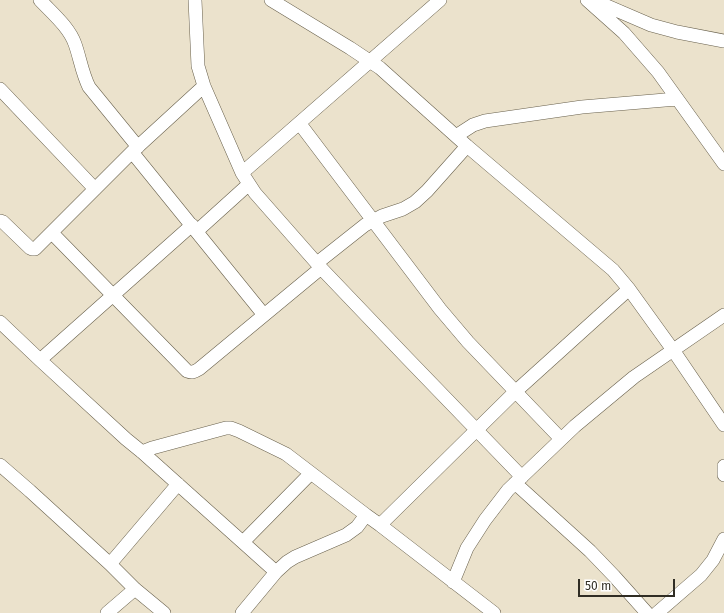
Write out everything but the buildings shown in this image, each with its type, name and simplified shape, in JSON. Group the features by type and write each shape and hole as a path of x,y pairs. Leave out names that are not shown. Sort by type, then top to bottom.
{"street":[{"path":"40,0 71,35 89,87 194,228 264,315"},
{"path":"195,0 198,66 204,86 246,178 255,193 319,265 476,430 518,480 590,551 647,613"},
{"path":"271,0 380,68 467,146 613,270 629,289 673,350 724,425"},
{"path":"40,360 113,295 194,228 300,124 440,0"},
{"path":"586,0 624,33 658,72 724,164"},
{"path":"592,0 651,25 677,32 724,41"},
{"path":"0,221 3,222 32,249 35,249 135,150 204,86"},
{"path":"0,90 95,189"},
{"path":"456,136 473,125 485,121 582,107 677,99"},
{"path":"300,124 440,309 468,342 561,439"},
{"path":"52,233 187,371 191,373 199,369 264,315 351,235 382,216 403,209 415,202 428,191 467,146"},
{"path":"380,525 516,392 629,289"},
{"path":"453,582 467,548 485,520 508,490 518,480 575,426 634,377 724,315"},
{"path":"0,322 126,439 276,572"},
{"path":"142,452 226,428 232,428 239,431 286,454 494,613"},
{"path":"0,465 30,490 135,589 164,613"},
{"path":"724,466 724,475"},
{"path":"243,542 311,473"},
{"path":"110,564 178,484"},
{"path":"244,613 276,572 287,562 295,557 346,535 357,527 366,515"},
{"path":"657,613 701,575 713,560 724,539"},
{"path":"107,613 135,589"}]}
